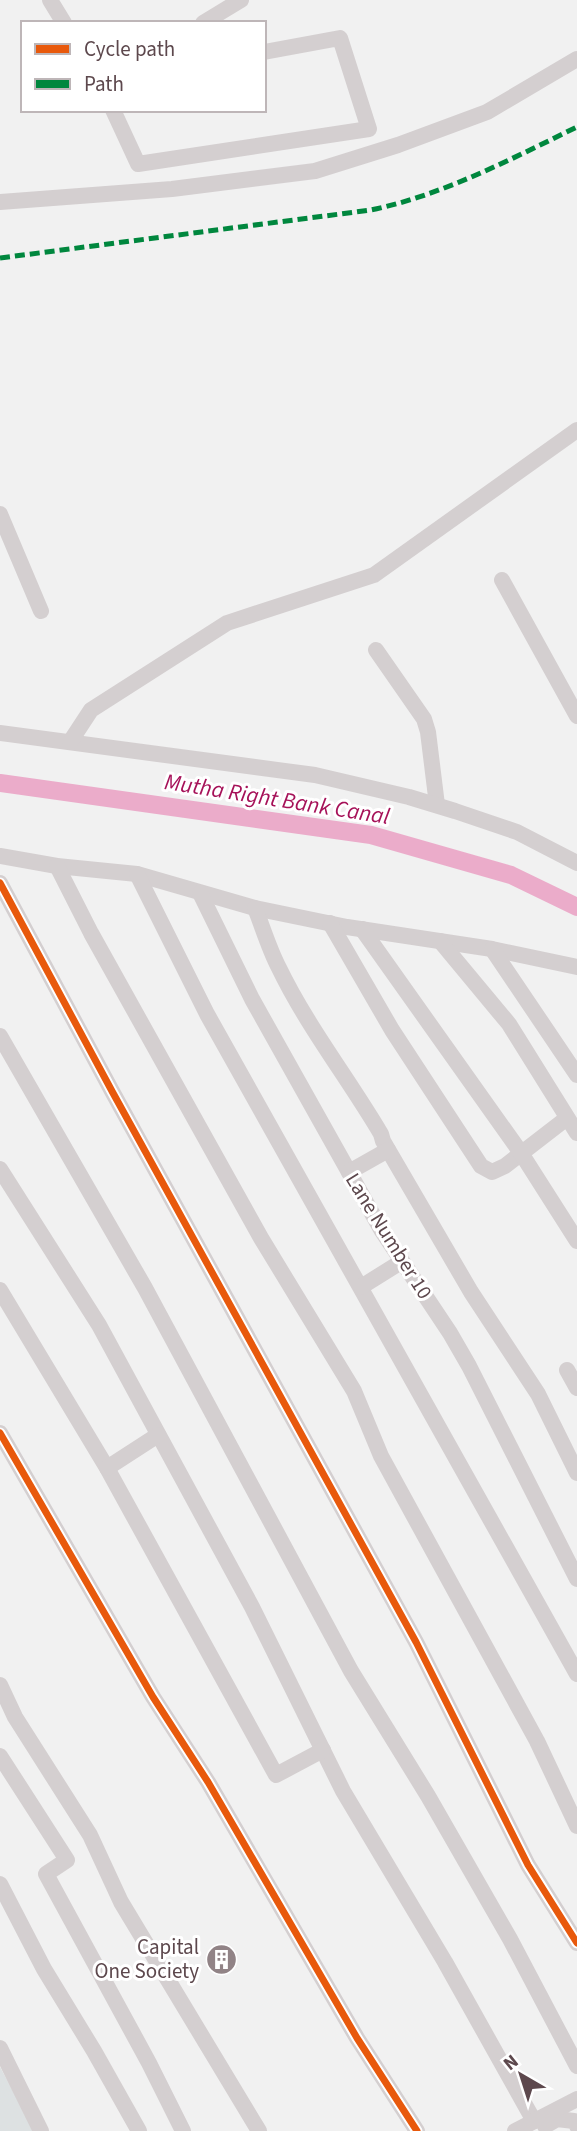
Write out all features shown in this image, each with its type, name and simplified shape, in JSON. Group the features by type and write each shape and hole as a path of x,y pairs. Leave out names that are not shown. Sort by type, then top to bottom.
{"street":[{"path":"50,0 63,21"},
{"path":"207,21 241,0"},
{"path":"114,112 138,164 369,129 340,38 266,52"},
{"path":"0,202 172,189 315,171 398,145 487,112 577,60"},
{"path":"70,741 91,710 227,623 374,575 577,430"},
{"path":"0,513 41,611"},
{"path":"502,580 577,716"},
{"path":"376,650 424,719 437,805"},
{"path":"0,733 315,775 437,805 517,832 577,863"},
{"path":"0,856 57,866 137,874 255,908 362,929 492,949 577,967"},
{"path":"57,866 91,933 261,1238 354,1391 382,1456 537,1741 577,1826"},
{"path":"137,874 207,1014 577,1674"},
{"path":"0,883 415,1642 528,1865 577,1943"},
{"name":"Lane Number 10","path":"200,893 252,999 349,1172 401,1262 450,1333 469,1366 577,1579"},
{"path":"255,908 278,968 316,1033 355,1091 471,1292 538,1394 577,1473"},
{"path":"330,923 392,1030 481,1166 492,1172 567,1118"},
{"path":"362,929 521,1153 577,1241"},
{"path":"440,941 509,1024 577,1133"},
{"path":"492,949 577,1075"},
{"path":"0,1036 145,1288 352,1671 510,1939 577,2066"},
{"path":"349,1172 388,1150"},
{"path":"0,1170 99,1325 252,1607 343,1791 445,1962 536,2126"},
{"path":"361,1287 401,1262"},
{"path":"0,1290 107,1468 276,1775 323,1750"},
{"path":"567,1370 577,1388"},
{"path":"0,1433 153,1697 208,1782 357,2038 417,2131"},
{"path":"107,1468 158,1435"},
{"path":"0,1685 15,1717 89,1835 121,1902 259,2131"},
{"path":"0,1756 66,1860 46,1874 183,2131"},
{"path":"0,1884 44,1969 139,2131"},
{"path":"0,2048 41,2131"},
{"path":"536,2126 577,2099"},
{"path":"515,2131 557,2119 574,2121 577,2126"}],"shaded area":[{"path":"0,2067 34,2131 0,2131"}],"waterway":[{"name":"Mutha Right Bank Canal","path":"0,783 371,835 511,875 577,907"}],"marked path":[{"path":"0,258 371,210 450,186 577,127"}],"cycle path":[{"path":"0,883 416,1642 528,1865 577,1943"},
{"path":"0,1433 153,1697 208,1782 357,2038 417,2131"}],"place":[{"name":"Capital One Society","path":"222,1959"}]}
